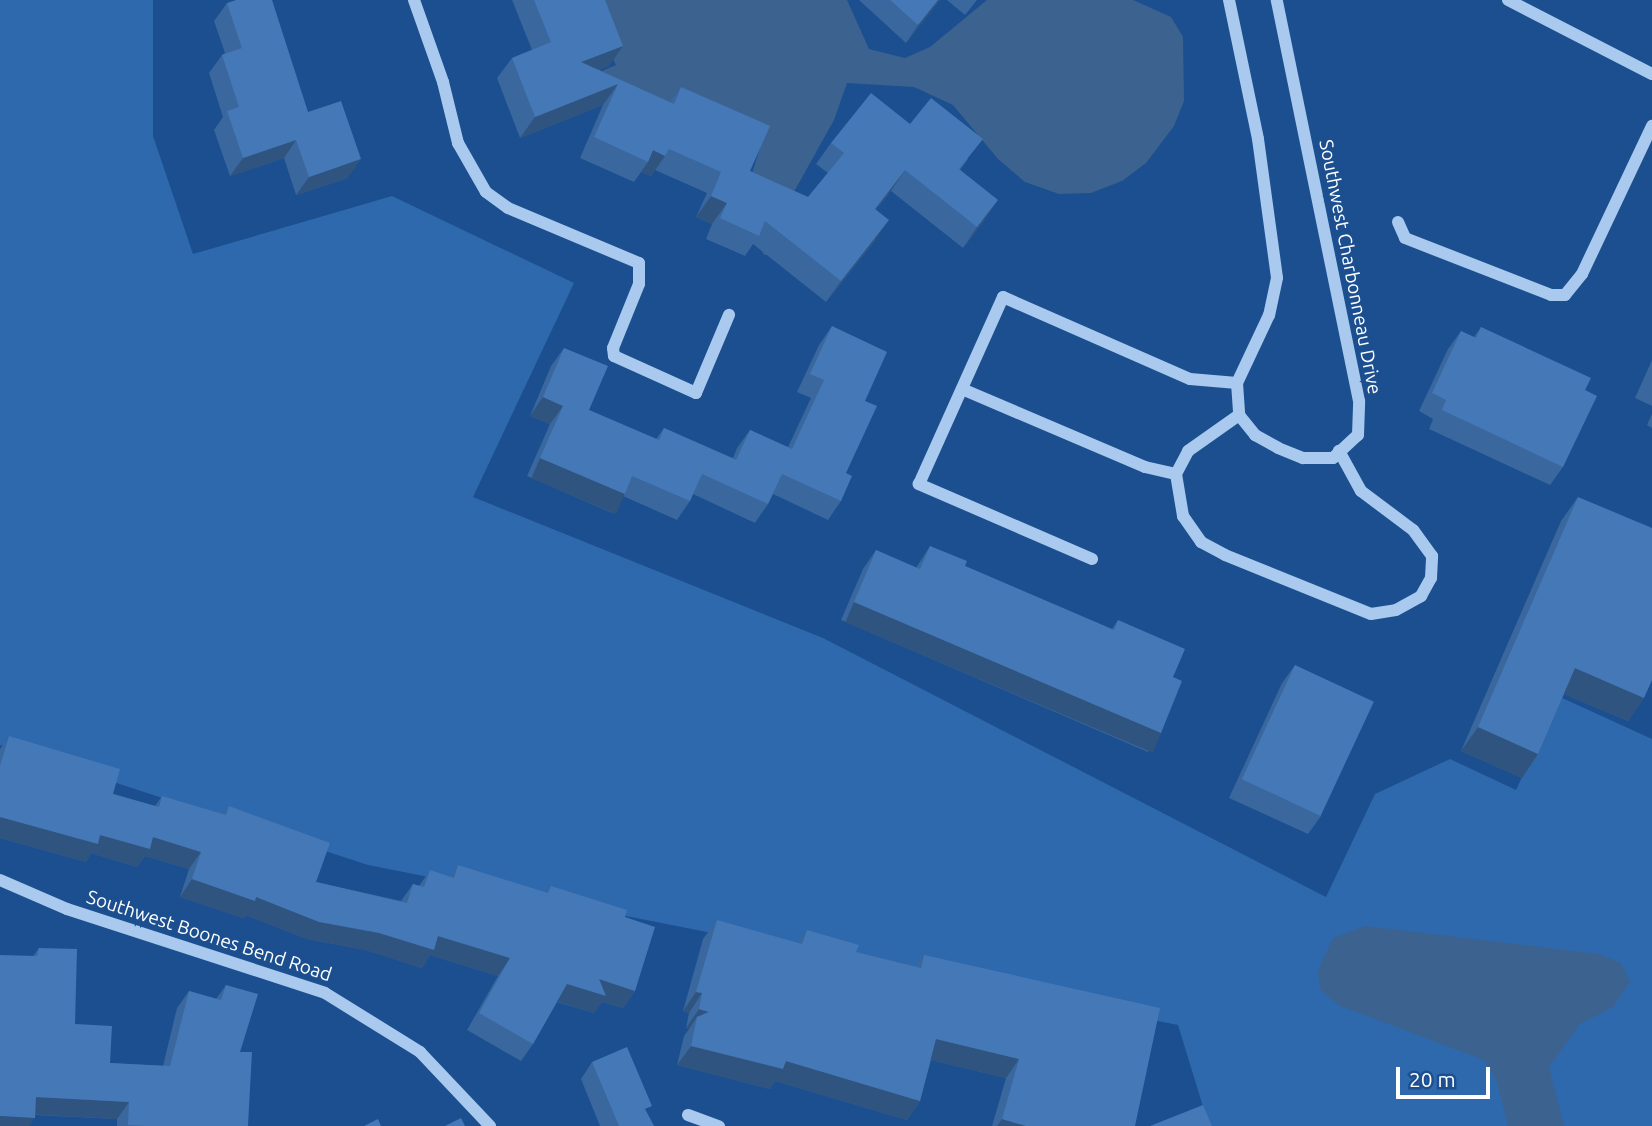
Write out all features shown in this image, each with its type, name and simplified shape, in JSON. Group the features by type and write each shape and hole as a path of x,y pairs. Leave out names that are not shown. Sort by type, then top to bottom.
{"street":[{"path":"414,0 443,82 458,143 486,192 508,208 639,263 639,284 613,348 614,356 696,393 729,315"},
{"path":"1229,0 1266,190 1277,278 1269,315 1237,383 1239,415 1255,435 1303,458 1332,458 1339,451 1361,491 1413,530 1432,556 1431,578 1421,596 1396,610 1371,614 1202,542 1183,516 1176,474 1188,451 1239,415"},
{"name":"Southwest Charbonneau Drive","path":"1277,0 1359,401 1358,435 1339,451"},
{"path":"1508,0 1652,74"},
{"path":"1398,222 1405,238 1551,295 1565,295 1582,274 1652,126"},
{"path":"1092,559 919,484 1003,297 1190,379 1237,383"},
{"path":"962,389 1145,467 1176,474"},
{"name":"Southwest Boones Bend Road","path":"0,880 66,909 325,993 420,1052 490,1126"},
{"path":"688,1115 719,1126"}],"shaded area":[{"path":"0,0 153,0 153,136 193,254 392,196 574,283 473,497 823,638 1326,897 1375,794 1450,759 1516,790 1560,697 1652,739 1652,1126 1209,1126 1178,1025 368,865 0,745"},
{"path":"584,0 847,0 869,49 905,58 930,47 987,0 1133,0 1171,17 1183,37 1184,101 1174,126 1146,163 1122,181 1091,193 1059,194 1025,182 998,159 953,105 914,87 847,83 834,120 795,190 777,253 764,255 757,241 747,189 760,148 610,97 602,71 616,65"},
{"path":"1365,926 1599,954 1621,963 1630,982 1613,1007 1580,1024 1549,1067 1564,1126 1508,1126 1496,1079 1484,1060 1338,1005 1320,989 1318,970 1333,938"}],"building":[{"path":"236,0 272,0 308,112 341,101 361,159 309,177 296,140 243,158 227,111 239,107 222,55 242,48 227,3"},
{"path":"534,0 605,0 623,46 581,62 674,104 681,87 770,126 750,171 808,197 844,153 831,143 871,93 910,124 931,98 983,139 959,169 998,200 977,227 905,170 875,209 889,220 841,281 765,221 759,236 720,218 727,203 711,196 721,172 669,149 665,156 653,150 648,162 594,137 618,84 535,117 512,58 551,42"},
{"path":"890,0 938,0 918,25"},
{"path":"832,326 887,352 865,401 877,406 846,473 852,476 841,501 782,474 768,504 702,474 690,501 632,476 625,494 540,458 563,406 543,397 564,348 608,366 589,410 659,440 664,428 736,460 750,430 792,449 824,380 810,374"},
{"path":"1481,327 1591,378 1585,390 1597,396 1563,467 1442,410 1446,400 1432,393 1461,331 1476,338"},
{"path":"1578,497 1652,528 1652,680 1644,698 1575,668 1538,754 1478,727"},
{"path":"930,546 967,561 965,566 1114,630 1118,620 1185,649 1173,677 1182,681 1161,733 854,602 876,550 920,569"},
{"path":"1295,665 1374,702 1321,816 1242,779"},
{"path":"9,736 120,769 113,794 159,807 162,796 226,815 229,806 330,843 316,882 407,903 413,884 424,887 430,870 454,878 458,865 548,893 551,886 627,910 625,917 655,927 635,991 599,979 606,996 567,984 533,1044 479,1013 510,958 438,936 434,950 379,933 319,922 256,897 255,901 192,879 201,852 153,837 150,849 100,835 98,844 0,817 0,766"},
{"path":"717,920 802,944 807,930 859,945 856,952 921,968 924,955 1160,1008 1135,1126 1026,1126 1002,1119 1019,1059 936,1039 920,1101 786,1061 783,1069 691,1046 697,1017 709,1012 699,1009 702,993 696,992"},
{"path":"39,948 77,949 75,1024 112,1026 110,1063 170,1066 189,991 221,1000 226,985 258,994 240,1052 252,1052 248,1126 128,1125 129,1102 36,1097 35,1118 0,1116 0,955 37,956"},
{"path":"627,1047 652,1106 645,1109 654,1126 619,1126 592,1062"},
{"path":"1203,1105 1212,1126 1150,1126"},
{"path":"461,1118 465,1126 445,1126"},
{"path":"378,1119 381,1126 364,1126"}]}
